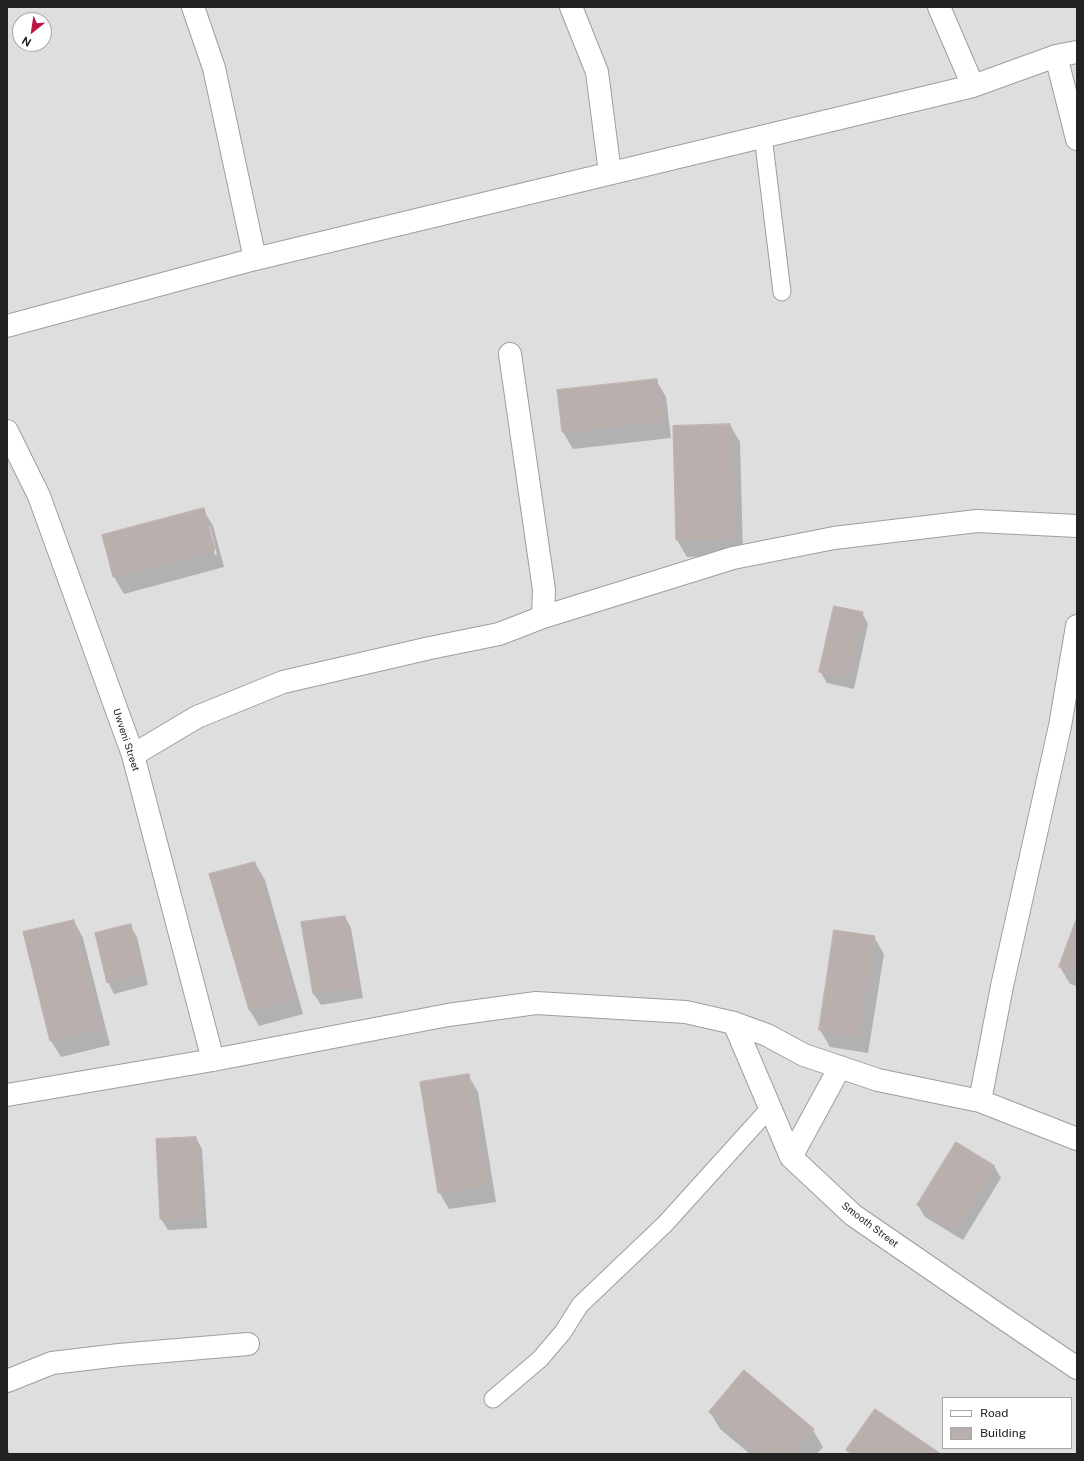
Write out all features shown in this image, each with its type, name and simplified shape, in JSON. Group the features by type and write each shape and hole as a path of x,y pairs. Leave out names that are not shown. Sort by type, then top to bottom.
{"street":[{"path":"193,7 214,68 255,259"},
{"path":"571,7 597,72 610,173"},
{"path":"939,7 973,86"},
{"path":"7,326 255,259 973,86 1056,56 1077,52"},
{"path":"1056,56 1077,139"},
{"path":"510,354 544,590 543,617"},
{"name":"Uwveni Street","path":"7,431 39,496 133,755 213,1060"},
{"path":"133,755 197,717 283,682 430,648 499,634 543,617 733,558 834,538 977,521 1077,526"},
{"path":"980,1100 1002,986 1060,726 1077,626"},
{"path":"7,1095 213,1060 448,1015 536,1003 686,1012 734,1023 767,1034 804,1055 878,1080 980,1100 1077,1139"},
{"name":"Smooth Street","path":"734,1023 791,1157 853,1215 1077,1368"},
{"path":"791,1157 840,1067"},
{"path":"7,1382 52,1363 119,1355 248,1344"}],"lane":[{"path":"763,136 782,292"},
{"path":"493,1399 540,1360 563,1332 580,1305 665,1224 770,1108"}],"shaded area":[{"path":"7,7 1077,7 1077,1454 7,1454"}],"building":[{"path":"657,379 662,421 562,432 557,390"},
{"path":"730,424 734,538 676,540 673,426"},
{"path":"204,508 215,550 113,577 102,535"},
{"path":"834,606 863,612 848,678 819,672"},
{"path":"255,862 294,997 249,1010 209,874"},
{"path":"345,916 357,987 313,994 301,922"},
{"path":"1077,917 1077,974 1059,967"},
{"path":"74,920 101,1028 50,1041 23,932"},
{"path":"131,924 143,974 107,983 95,933"},
{"path":"834,930 875,936 858,1037 819,1030"},
{"path":"469,1074 487,1185 438,1193 420,1082"},
{"path":"196,1137 201,1217 160,1219 156,1139"},
{"path":"956,1142 995,1166 956,1229 917,1205"},
{"path":"744,1370 814,1429 793,1454 759,1454 709,1412"},
{"path":"875,1409 941,1454 852,1454 846,1450"}]}
